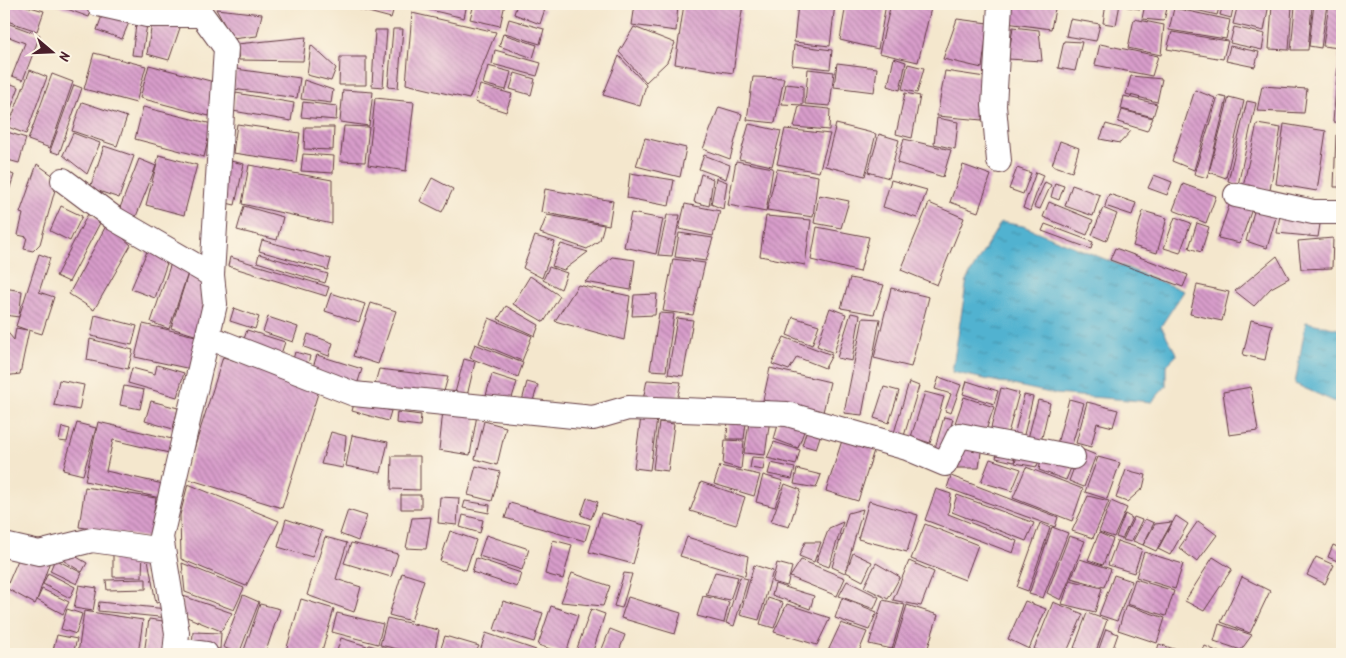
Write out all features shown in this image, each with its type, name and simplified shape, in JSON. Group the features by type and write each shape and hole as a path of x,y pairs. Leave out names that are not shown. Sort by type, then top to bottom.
{"street":[{"path":"98,4 147,15 198,9 226,48 212,275 215,304 161,537 177,633 175,652 206,654"},
{"path":"999,161 994,106 1000,4"},
{"path":"63,180 115,219 212,275"},
{"path":"1236,195 1313,212 1342,212"},
{"path":"208,337 354,394 593,418 628,408 788,414 906,448 945,464 959,435 1074,457"},
{"path":"4,545 39,553 92,540 163,550"}],"water":[{"path":"1001,222 1023,226 1184,291 1161,326 1177,355 1166,366 1166,386 1152,402 1055,394 952,372 967,279"},
{"path":"1306,322 1342,330 1342,405 1295,384"}],"building":[{"path":"4,4 20,4 44,11 37,31 4,20"},
{"path":"57,4 87,4 93,6 89,17"},
{"path":"347,4 395,4 391,18 346,6"},
{"path":"405,4 467,4 464,18"},
{"path":"474,4 505,4 500,26 470,19"},
{"path":"517,4 530,4 545,9 540,24 514,14"},
{"path":"635,4 678,4 676,31 632,25"},
{"path":"684,4 743,4 733,73 675,64"},
{"path":"798,4 835,4 830,46 794,42"},
{"path":"846,4 886,4 878,49 840,40"},
{"path":"891,4 932,4 918,62 879,53"},
{"path":"1010,4 1056,4 1051,29 1006,23"},
{"path":"1106,4 1120,4 1116,25 1103,23"},
{"path":"1124,4 1142,4 1140,9 1123,6"},
{"path":"1145,4 1168,4 1164,21 1142,19"},
{"path":"1170,4 1220,4 1217,15"},
{"path":"1223,4 1234,4 1231,18 1220,15"},
{"path":"1236,4 1269,4 1264,31 1233,24 1237,8 1235,7"},
{"path":"1314,4 1327,4 1321,48 1309,46"},
{"path":"1329,4 1342,4 1339,48 1323,46"},
{"path":"1272,5 1292,6 1289,50 1269,49"},
{"path":"1295,6 1312,6 1308,50 1291,50"},
{"path":"1174,8 1230,20 1226,39 1169,30"},
{"path":"216,9 262,14 257,36 232,39"},
{"path":"104,10 130,20 122,39 97,30"},
{"path":"412,13 496,32 469,99 406,84"},
{"path":"137,17 148,18 142,56 132,55"},
{"path":"153,17 182,22 169,60 147,54"},
{"path":"509,19 544,29 540,44 505,33"},
{"path":"957,19 988,23 982,68 943,59"},
{"path":"1070,19 1100,24 1096,41 1066,36"},
{"path":"1134,19 1164,25 1161,55 1128,48"},
{"path":"4,22 40,35 23,80 12,76 25,43 4,35"},
{"path":"634,27 675,43 667,62 646,82 619,52"},
{"path":"1013,27 1039,30 1042,61 1008,59"},
{"path":"1234,27 1265,34 1262,50 1230,43"},
{"path":"393,29 403,29 398,88 388,87"},
{"path":"375,30 387,30 383,87 372,86"},
{"path":"1172,32 1228,41 1223,59 1167,49"},
{"path":"503,34 537,45 533,58 499,46"},
{"path":"306,37 303,61 239,60 237,44"},
{"path":"1064,41 1082,42 1075,71 1058,68"},
{"path":"1100,44 1158,56 1152,76 1095,65"},
{"path":"311,45 336,68 331,81 307,75"},
{"path":"794,45 832,50 830,69 792,65"},
{"path":"1230,46 1259,52 1255,67 1226,61"},
{"path":"495,50 541,63 537,76 492,64"},
{"path":"94,53 146,66 136,103 84,89"},
{"path":"1339,54 1342,54 1342,123 1333,122"},
{"path":"619,56 646,85 640,106 603,95"},
{"path":"340,57 366,57 366,85 339,85"},
{"path":"894,58 906,62 900,90 888,86"},
{"path":"837,63 877,68 874,92 834,87"},
{"path":"908,64 924,68 917,93 902,89"},
{"path":"149,65 218,83 209,116 140,98"},
{"path":"488,66 511,72 506,90 483,84"},
{"path":"236,69 300,78 297,98 233,89"},
{"path":"808,69 834,72 830,106 805,104"},
{"path":"30,70 47,77 26,134 8,127"},
{"path":"945,71 985,77 982,120 937,116"},
{"path":"515,73 535,79 531,95 510,89"},
{"path":"52,74 73,82 50,148 28,140"},
{"path":"1131,76 1162,79 1157,102 1126,94"},
{"path":"753,77 784,78 775,123 747,120"},
{"path":"304,80 333,90 331,103 301,99"},
{"path":"4,81 19,87 10,111 4,109"},
{"path":"786,84 803,86 803,105 782,104"},
{"path":"74,85 82,88 59,154 50,151"},
{"path":"480,85 512,94 506,112 475,102"},
{"path":"1262,86 1307,89 1304,113 1257,111"},
{"path":"343,90 373,92 369,126 340,122"},
{"path":"1195,90 1215,98 1194,170 1172,161"},
{"path":"236,93 294,103 291,121 233,111"},
{"path":"905,93 920,96 912,138 896,134"},
{"path":"1124,96 1157,104 1153,117 1121,109"},
{"path":"1218,96 1227,98 1207,178 1194,174"},
{"path":"1229,97 1244,101 1226,178 1209,172"},
{"path":"375,98 414,102 406,171 368,165"},
{"path":"1247,101 1256,103 1238,185 1228,181"},
{"path":"82,102 127,117 117,146 72,131"},
{"path":"303,102 337,106 336,120 301,117"},
{"path":"799,106 830,109 829,130 794,127"},
{"path":"143,107 212,124 204,157 135,139"},
{"path":"719,107 742,114 730,159 703,149"},
{"path":"1122,110 1153,118 1147,131 1118,122"},
{"path":"937,118 958,122 955,149 934,144"},
{"path":"237,124 300,133 296,162 233,153"},
{"path":"749,124 781,131 772,166 739,159"},
{"path":"836,124 876,134 865,176 825,166"},
{"path":"1106,124 1131,131 1120,143 1100,139"},
{"path":"1257,124 1281,128 1270,190 1243,187"},
{"path":"1284,124 1326,131 1317,191 1276,184"},
{"path":"344,126 369,127 365,162 340,161"},
{"path":"305,127 334,127 333,150 304,149"},
{"path":"785,129 830,134 819,172 777,164"},
{"path":"4,131 26,138 19,163 4,159"},
{"path":"73,133 100,143 87,174 63,155"},
{"path":"879,134 899,140 889,178 868,172"},
{"path":"1336,135 1342,136 1342,187 1334,187"},
{"path":"645,138 686,148 680,177 636,166"},
{"path":"904,139 951,150 943,177 897,163"},
{"path":"1060,141 1079,148 1072,172 1052,165"},
{"path":"104,146 134,156 119,198 90,188"},
{"path":"303,154 334,156 333,173 301,171"},
{"path":"159,155 197,165 184,215 146,205"},
{"path":"704,155 730,165 726,179 699,169"},
{"path":"139,159 156,166 135,219 118,213"},
{"path":"226,160 244,164 235,205 217,201"},
{"path":"736,161 773,168 766,212 728,205"},
{"path":"37,164 58,179 40,244 33,251 24,249 27,237 18,235 23,214 20,213"},
{"path":"249,165 332,180 332,224 242,204"},
{"path":"963,165 991,175 978,212 950,202"},
{"path":"1017,168 1031,173 1023,194 1009,189"},
{"path":"777,169 818,176 813,217 767,210"},
{"path":"4,171 14,175 7,197 4,196"},
{"path":"1036,172 1043,175 1030,211 1023,208"},
{"path":"630,173 674,180 669,206 627,198"},
{"path":"701,174 713,179 709,206 694,202"},
{"path":"1154,175 1172,182 1167,195 1148,188"},
{"path":"432,178 453,189 442,212 420,201"},
{"path":"716,178 727,182 723,209 711,204"},
{"path":"891,180 927,190 917,218 883,207"},
{"path":"1045,182 1051,185 1040,209 1034,207"},
{"path":"1055,183 1064,186 1059,200 1051,197"},
{"path":"1183,184 1216,196 1206,223 1173,210"},
{"path":"1072,185 1100,195 1093,216 1065,206"},
{"path":"545,189 613,201 609,225 541,212"},
{"path":"1109,194 1136,203 1132,215 1105,206"},
{"path":"819,195 849,201 841,228 814,223"},
{"path":"1231,200 1254,203 1240,243 1218,238"},
{"path":"1049,202 1093,220 1087,235 1043,217"},
{"path":"929,203 964,218 937,285 901,270"},
{"path":"685,204 720,211 713,236 679,229"},
{"path":"1256,204 1279,207 1267,248 1246,241"},
{"path":"61,206 82,216 70,241 50,231"},
{"path":"244,206 283,217 277,240 237,230"},
{"path":"1103,208 1117,214 1106,241 1092,235"},
{"path":"1281,209 1321,218 1318,237 1277,233"},
{"path":"1143,211 1167,218 1157,253 1133,246"},
{"path":"631,213 663,219 656,254 624,247"},
{"path":"88,214 101,221 69,282 56,276"},
{"path":"547,215 604,225 600,240 587,249 540,233"},
{"path":"667,215 680,215 672,256 658,255"},
{"path":"766,216 811,220 805,265 760,256"},
{"path":"1175,217 1191,223 1180,253 1164,248"},
{"path":"1197,223 1209,227 1201,252 1189,248"},
{"path":"107,224 131,245 94,310 69,294"},
{"path":"1045,224 1093,242 1091,249 1042,231"},
{"path":"817,227 869,237 860,272 811,260"},
{"path":"679,233 713,238 706,261 675,257"},
{"path":"535,236 555,242 542,278 523,268"},
{"path":"1333,238 1332,268 1301,269 1298,241"},
{"path":"262,240 331,259 328,270 259,251"},
{"path":"561,244 588,252 564,270 552,266"},
{"path":"1115,248 1188,275 1183,287 1110,260"},
{"path":"148,249 168,260 155,298 131,289"},
{"path":"39,254 50,258 39,292 54,297 42,334 29,330 20,374 4,376 4,328 14,340 16,328 27,330 16,326"},
{"path":"259,254 328,274 325,283 257,262"},
{"path":"1277,256 1289,278 1271,288 1254,306 1235,291"},
{"path":"173,257 191,264 169,329 151,322"},
{"path":"230,257 329,287 326,296 228,266"},
{"path":"612,257 635,260 631,290 585,282"},
{"path":"673,259 705,263 693,315 663,311"},
{"path":"191,264 210,299 198,336 171,328"},
{"path":"549,267 567,273 561,289 543,280"},
{"path":"530,276 560,296 544,322 513,304"},
{"path":"850,278 884,285 874,314 841,308"},
{"path":"578,285 630,296 624,340 555,321"},
{"path":"1197,285 1229,292 1222,321 1190,314"},
{"path":"4,288 22,291 19,317 4,315"},
{"path":"891,288 929,297 911,367 874,358"},
{"path":"331,293 365,304 359,322 325,311"},
{"path":"657,294 655,315 632,316 634,295"},
{"path":"371,303 396,311 378,364 353,356"},
{"path":"506,306 539,325 535,336 498,319"},
{"path":"234,308 259,317 255,329 230,321"},
{"path":"830,308 846,314 834,353 817,346"},
{"path":"659,313 674,314 666,371 650,370"},
{"path":"851,313 860,315 852,361 837,358"},
{"path":"95,315 137,326 132,345 91,336"},
{"path":"268,317 298,327 293,342 263,332"},
{"path":"793,317 819,325 812,345 787,335"},
{"path":"489,318 532,336 522,361 479,343"},
{"path":"677,318 693,320 683,376 668,374"},
{"path":"863,318 880,319 862,415 844,413"},
{"path":"1251,320 1272,325 1265,360 1243,355"},
{"path":"143,324 200,337 191,369 135,357"},
{"path":"247,330 285,342 280,357 242,345"},
{"path":"308,334 333,343 329,356 304,347"},
{"path":"784,337 832,355 825,368 797,357 789,370 772,364"},
{"path":"90,339 133,350 128,369 87,360"},
{"path":"475,344 523,363 518,377 470,358"},
{"path":"295,352 310,356 307,368 292,363"},
{"path":"317,355 362,369 357,385 312,370"},
{"path":"223,357 320,387 282,508 185,478"},
{"path":"464,359 475,362 467,396 455,393"},
{"path":"157,365 184,373 177,397 128,383 132,368 155,374"},
{"path":"770,368 830,382 823,412 763,400"},
{"path":"379,369 448,377 441,402 373,390"},
{"path":"492,374 517,382 509,407 485,399"},
{"path":"939,377 961,385 951,413 945,411 951,394 935,389"},
{"path":"59,380 84,385 79,410 54,405"},
{"path":"647,380 681,382 677,401 643,400"},
{"path":"967,381 998,391 994,404 963,394"},
{"path":"527,382 538,385 532,404 522,401"},
{"path":"909,382 919,386 904,436 894,433"},
{"path":"124,386 144,390 140,409 120,405"},
{"path":"884,387 899,391 889,423 874,418"},
{"path":"1251,387 1258,431 1229,435 1223,392"},
{"path":"1001,388 1019,393 1007,437 990,432"},
{"path":"925,392 944,397 930,443 911,437"},
{"path":"1024,395 1033,397 1022,443 1013,440"},
{"path":"964,397 994,407 984,436 954,426"},
{"path":"1069,399 1084,403 1071,448 1057,444"},
{"path":"355,400 391,411 388,421 352,411"},
{"path":"1038,400 1050,403 1040,446 1027,442"},
{"path":"151,401 178,408 173,429 145,421"},
{"path":"1087,402 1118,410 1113,427 1097,423 1091,447 1076,443"},
{"path":"443,410 477,415 470,455 439,450"},
{"path":"397,412 421,415 420,426 396,423"},
{"path":"728,415 747,415 744,439 727,439"},
{"path":"641,417 657,419 650,470 634,468"},
{"path":"750,417 770,419 765,455 744,453"},
{"path":"944,417 953,419 942,457 933,455"},
{"path":"780,418 806,426 798,448 774,439"},
{"path":"484,421 506,427 497,465 475,459"},
{"path":"98,422 172,439 169,453 113,440 106,471 163,484 160,498 85,481"},
{"path":"659,422 674,424 668,471 653,469"},
{"path":"77,423 96,428 83,475 63,470"},
{"path":"809,423 823,427 816,449 802,445"},
{"path":"62,427 70,429 67,442 59,441"},
{"path":"331,432 346,436 343,468 321,464"},
{"path":"844,434 876,444 858,501 826,491"},
{"path":"352,435 388,442 381,473 346,466"},
{"path":"725,440 744,441 741,469 723,464"},
{"path":"961,440 982,444 979,468 950,468"},
{"path":"774,442 800,450 796,465 767,458"},
{"path":"999,446 1017,449 1014,462 996,458"},
{"path":"1019,449 1041,453 1037,467 1015,463"},
{"path":"1081,449 1096,455 1084,487 1069,481"},
{"path":"1042,455 1073,463 1066,480 1039,470"},
{"path":"392,456 420,456 420,490 391,489"},
{"path":"752,457 765,458 763,470 750,468"},
{"path":"1098,457 1120,463 1107,499 1085,492"},
{"path":"990,459 1021,469 1012,491 981,482"},
{"path":"771,463 795,468 792,479 768,474"},
{"path":"476,466 500,472 492,501 468,495"},
{"path":"720,466 760,475 754,496 714,484"},
{"path":"1026,467 1083,489 1072,521 1013,498"},
{"path":"797,469 821,475 816,488 794,484"},
{"path":"1126,470 1146,475 1143,488 1127,502 1116,498"},
{"path":"763,475 783,481 775,507 756,502"},
{"path":"951,476 1058,517 1055,527 947,488"},
{"path":"701,482 745,497 736,525 690,511"},
{"path":"188,484 279,521 246,586 181,559 180,515"},
{"path":"785,484 801,490 789,527 771,522"},
{"path":"85,487 156,498 150,538 79,527"},
{"path":"936,489 951,494 948,514 1017,541 1013,553 925,520"},
{"path":"401,495 421,495 421,509 401,509"},
{"path":"957,495 1034,523 1026,541 952,512"},
{"path":"1088,496 1109,501 1093,538 1072,531"},
{"path":"440,497 459,498 457,525 438,523"},
{"path":"587,498 598,502 591,519 581,515"},
{"path":"465,501 490,505 489,513 463,508"},
{"path":"869,501 918,515 907,552 858,539"},
{"path":"1111,501 1127,508 1114,537 1099,532"},
{"path":"510,503 590,525 585,541 505,518"},
{"path":"863,509 845,573 832,567 848,513"},
{"path":"348,510 367,516 358,541 340,534"},
{"path":"601,513 644,525 633,564 589,552"},
{"path":"1125,514 1132,518 1122,539 1116,537"},
{"path":"463,515 483,520 480,533 460,527"},
{"path":"1176,516 1188,524 1170,555 1158,549"},
{"path":"431,517 426,549 406,548 412,518"},
{"path":"1134,517 1142,520 1131,542 1123,540"},
{"path":"286,519 322,531 312,557 278,547"},
{"path":"1145,519 1154,523 1143,545 1133,541"},
{"path":"1198,521 1217,535 1197,562 1179,548"},
{"path":"843,522 829,567 816,562 829,528"},
{"path":"1172,522 1156,551 1143,545 1155,524"},
{"path":"1040,523 1050,528 1028,591 1017,587"},
{"path":"925,524 978,545 965,580 911,559"},
{"path":"1052,527 1068,533 1043,598 1029,594"},
{"path":"450,531 476,540 466,570 440,561"},
{"path":"1099,533 1113,539 1103,565 1088,560"},
{"path":"486,535 529,549 522,570 479,556"},
{"path":"1069,536 1085,541 1061,600 1047,593"},
{"path":"325,537 347,543 336,579 361,587 354,612 307,595"},
{"path":"687,537 748,556 745,576 680,556"},
{"path":"553,540 572,545 563,579 545,574"},
{"path":"1117,541 1142,549 1134,573 1108,565"},
{"path":"805,542 821,542 814,562 799,556"},
{"path":"351,543 398,554 391,577 344,563"},
{"path":"1333,545 1342,549 1342,563 1328,557"},
{"path":"63,549 87,563 82,572 56,556"},
{"path":"113,549 143,549 142,577 113,577"},
{"path":"1144,552 1183,564 1175,589 1136,577"},
{"path":"21,553 50,561 35,604 6,588"},
{"path":"156,553 164,601 156,603 147,554"},
{"path":"853,553 872,562 863,581 846,572"},
{"path":"1213,557 1232,569 1204,611 1185,601"},
{"path":"1316,557 1334,565 1325,584 1307,575"},
{"path":"476,558 521,573 517,587 472,572"},
{"path":"55,559 82,573 77,584 50,571"},
{"path":"1080,559 1111,569 1104,587 1071,578"},
{"path":"801,560 845,578 837,596 790,577"},
{"path":"909,561 934,572 921,606 893,600"},
{"path":"182,563 244,588 234,610 185,592"},
{"path":"777,563 792,567 787,586 772,582"},
{"path":"876,563 900,577 888,599 864,587"},
{"path":"754,565 773,571 759,620 740,615"},
{"path":"715,572 738,577 730,600 706,595"},
{"path":"48,573 75,587 70,598 43,584"},
{"path":"402,573 424,580 411,621 389,615"},
{"path":"572,573 610,586 603,606 561,602"},
{"path":"624,573 632,574 622,608 614,606"},
{"path":"1114,575 1132,581 1117,621 1099,615"},
{"path":"740,577 748,579 734,626 726,623"},
{"path":"1242,577 1270,591 1250,633 1221,622"},
{"path":"146,579 146,589 107,590 106,580"},
{"path":"1135,579 1174,591 1166,616 1127,604"},
{"path":"1070,580 1102,588 1095,612 1062,604"},
{"path":"847,581 879,597 874,609 839,596"},
{"path":"775,584 814,596 810,609 772,595"},
{"path":"79,585 97,588 93,611 74,608"},
{"path":"42,589 69,602 63,614 37,600"},
{"path":"243,595 259,602 239,654 223,647"},
{"path":"183,596 232,613 221,631 182,615"},
{"path":"703,596 729,602 724,623 697,616"},
{"path":"628,597 681,613 675,634 621,618"},
{"path":"768,598 783,603 774,628 760,624"},
{"path":"842,598 877,612 869,630 835,618"},
{"path":"301,599 334,609 321,654 285,654"},
{"path":"883,600 905,605 892,649 869,644"},
{"path":"503,601 543,613 534,642 494,630"},
{"path":"1025,601 1046,609 1029,649 1008,639"},
{"path":"99,602 167,609 169,618 98,611"},
{"path":"1053,602 1083,614 1066,654 1050,654 1034,649"},
{"path":"260,604 280,609 265,654 245,654 243,653"},
{"path":"787,604 830,618 817,645 774,632"},
{"path":"907,605 938,615 926,654 892,654"},
{"path":"1126,605 1165,618 1157,643 1118,630"},
{"path":"551,606 578,615 566,654 538,645"},
{"path":"67,609 82,614 76,634 61,629"},
{"path":"591,609 605,614 592,654 575,654"},
{"path":"84,611 143,620 138,654 78,654"},
{"path":"337,613 383,624 378,644 332,632"},
{"path":"1087,613 1107,620 1095,654 1074,648"},
{"path":"387,618 439,630 434,654 420,654 380,645"},
{"path":"149,619 170,622 166,654 144,654"},
{"path":"841,623 867,632 858,654 837,654 828,651"},
{"path":"1219,624 1252,635 1241,650 1214,641"},
{"path":"610,629 625,635 618,654 600,654"},
{"path":"1106,629 1118,634 1111,654 1097,654"},
{"path":"193,632 221,633 220,649 192,648"},
{"path":"486,633 536,650 535,654 479,654"},
{"path":"57,635 77,639 73,654 52,654"},
{"path":"445,636 479,646 475,654 439,654"},
{"path":"341,638 367,646 365,654 336,654"},
{"path":"1159,644 1189,654 1156,654"},
{"path":"369,645 380,648 378,654 366,654"},
{"path":"1205,646 1223,654 1201,654"},
{"path":"381,647 408,654 379,654"}]}
